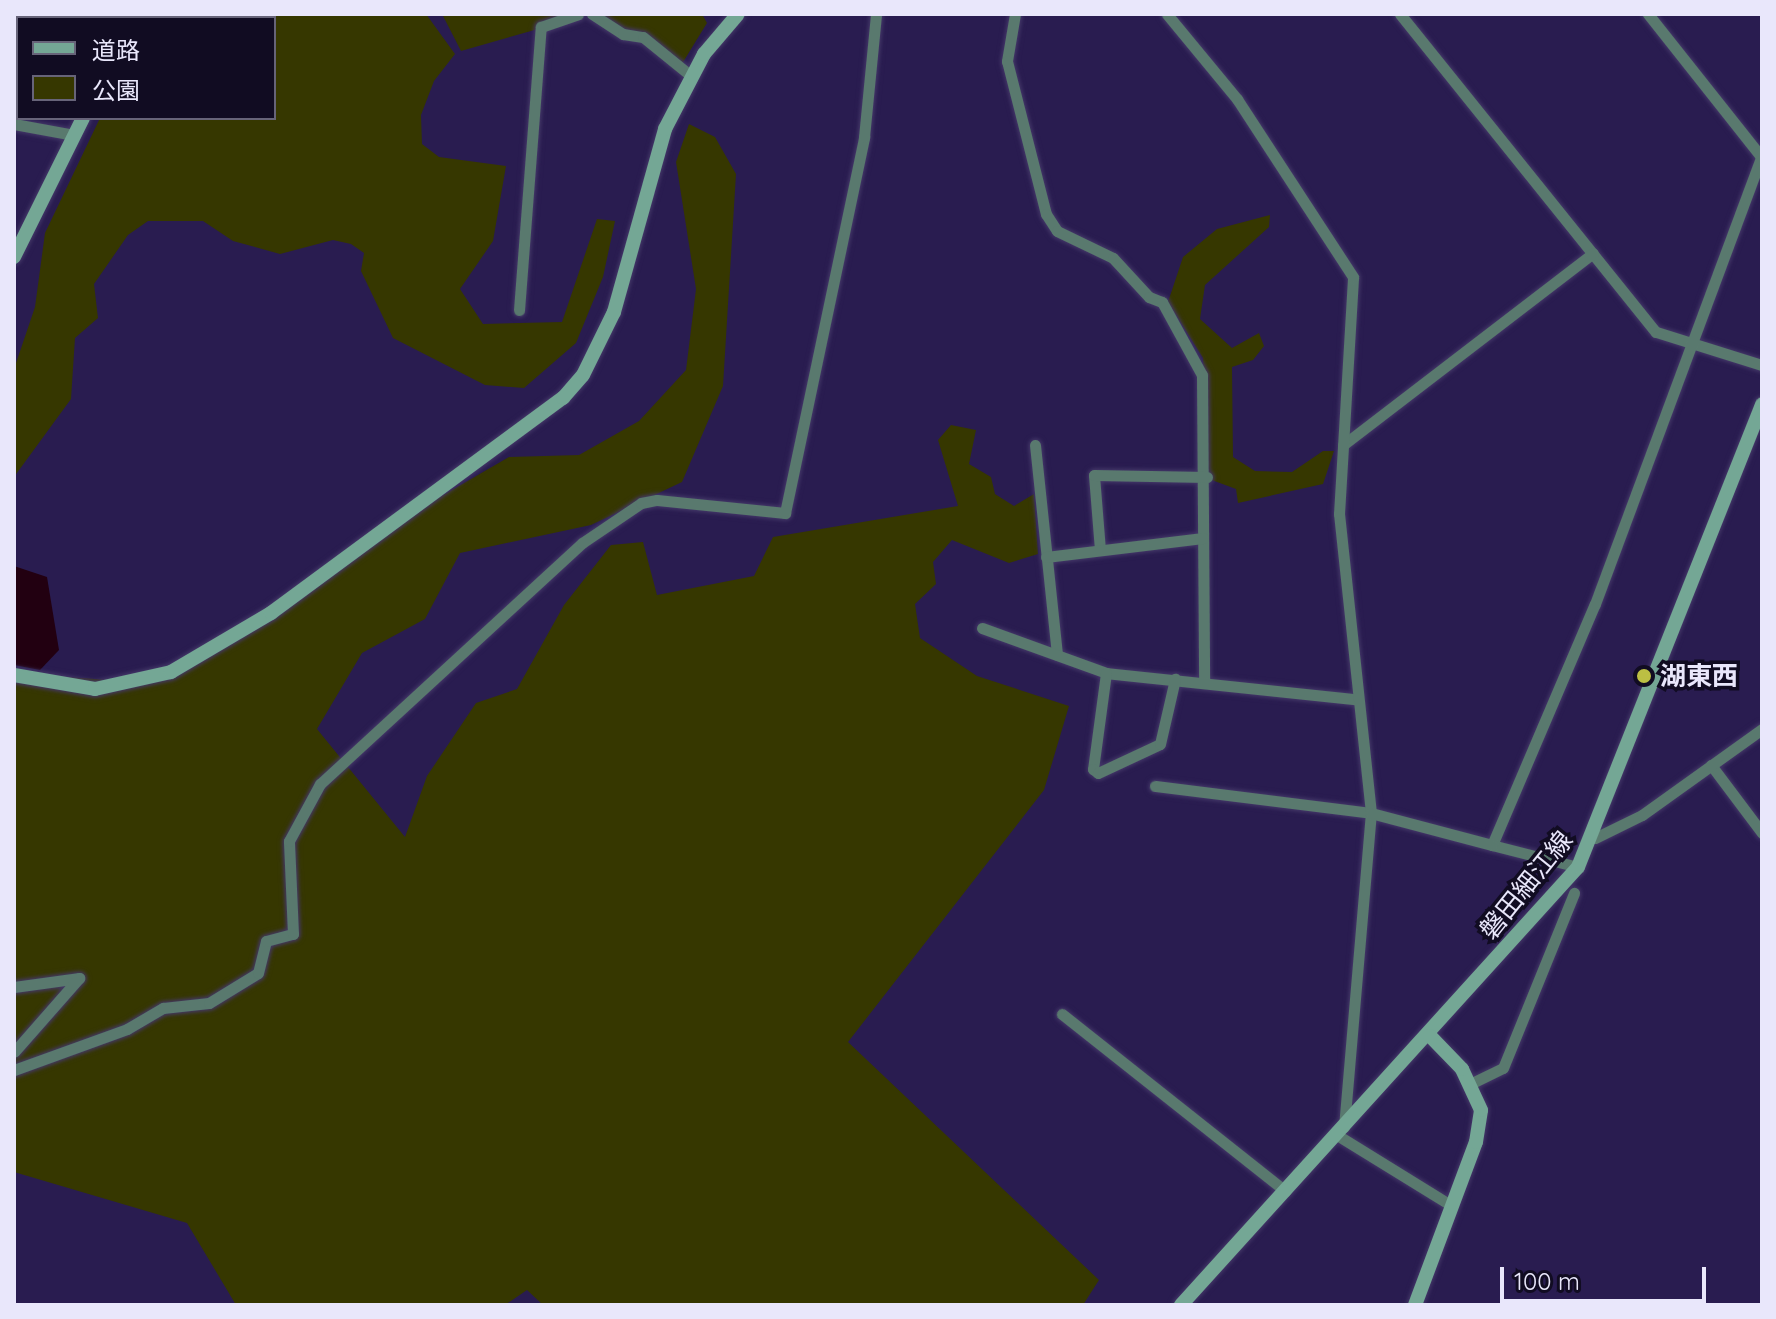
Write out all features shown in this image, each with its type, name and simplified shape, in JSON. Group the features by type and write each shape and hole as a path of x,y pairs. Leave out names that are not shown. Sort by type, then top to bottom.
{"street":[{"path":"519,310 541,27 578,14"},
{"path":"592,14 623,34 643,37 691,76"},
{"path":"14,675 95,689 171,672 271,613 563,398 583,375 614,312 665,129 691,76 738,14"},
{"path":"14,1070 127,1029 163,1008 209,1003 258,973 266,941 293,934 289,841 320,784 582,543 641,503 657,500 785,513 864,137 876,14"},
{"path":"1015,14 1007,61 1046,214 1057,231 1113,258 1149,297 1162,302 1202,375 1207,477 1203,538 1204,682"},
{"path":"1167,14 1237,99 1353,277 1339,514 1355,699 1371,813 1340,1131 1452,1206"},
{"path":"1400,14 1656,332 1695,340 1762,365"},
{"path":"1492,845 1554,709 1762,157 1648,14"},
{"path":"14,257 82,120"},
{"path":"14,124 74,135"},
{"path":"1343,445 1593,253"},
{"name":"磐田細江線","path":"1181,1305 1430,1036 1578,867 1595,838 1762,404"},
{"path":"1035,445 1057,655"},
{"path":"1100,550 1094,475 1207,477"},
{"path":"1046,557 1203,538"},
{"path":"982,628 1106,673 1355,699"},
{"path":"1106,673 1093,769 1098,773 1160,744 1175,679"},
{"path":"1595,838 1642,815 1762,729"},
{"path":"1711,765 1762,833"},
{"path":"1155,786 1371,813 1578,867"},
{"path":"1472,1083 1503,1068 1574,893"},
{"path":"14,987 79,978 14,1052"},
{"path":"1062,1014 1285,1191"},
{"path":"1415,1305 1476,1142 1481,1110 1472,1083 1430,1036"}],"green space":[{"path":"151,14 426,14 455,54 434,81 421,115 422,144 439,157 506,166 493,241 460,289 483,324 562,322 597,219 615,221 603,277 576,343 524,388 485,385 393,338 361,271 364,253 351,244 333,240 280,254 233,241 203,221 148,221 128,235 94,284 98,318 75,338 71,399 14,477 14,369 35,307 45,233 99,120 276,120 276,16"},
{"path":"442,14 591,14 461,51"},
{"path":"594,14 702,14 707,23 677,72 640,38"},
{"path":"689,124 715,137 736,174 723,386 682,482 591,525 460,553 425,619 362,653 317,729 405,837 427,776 476,703 517,689 564,605 611,545 643,542 657,595 754,576 773,537 958,506 938,440 951,425 976,430 969,464 991,477 995,494 1014,506 1034,494 1038,554 1009,563 952,540 933,562 936,584 915,604 920,638 977,676 1069,706 1044,790 848,1042 1099,1280 1083,1305 543,1305 527,1290 505,1305 236,1305 187,1223 14,1172 14,673 135,682 240,632 376,534 509,457 579,455 639,421 686,370 696,289 676,162"},
{"path":"1270,215 1269,227 1205,285 1200,319 1232,348 1259,333 1264,346 1253,360 1232,367 1233,457 1255,471 1292,472 1323,451 1334,451 1323,484 1238,503 1236,489 1209,479 1203,358 1168,302 1183,257 1217,229"}],"shaded area":[{"path":"14,566 47,577 59,650 40,670 14,665"}],"place":[{"name":"湖東西","path":"1644,676"}]}
